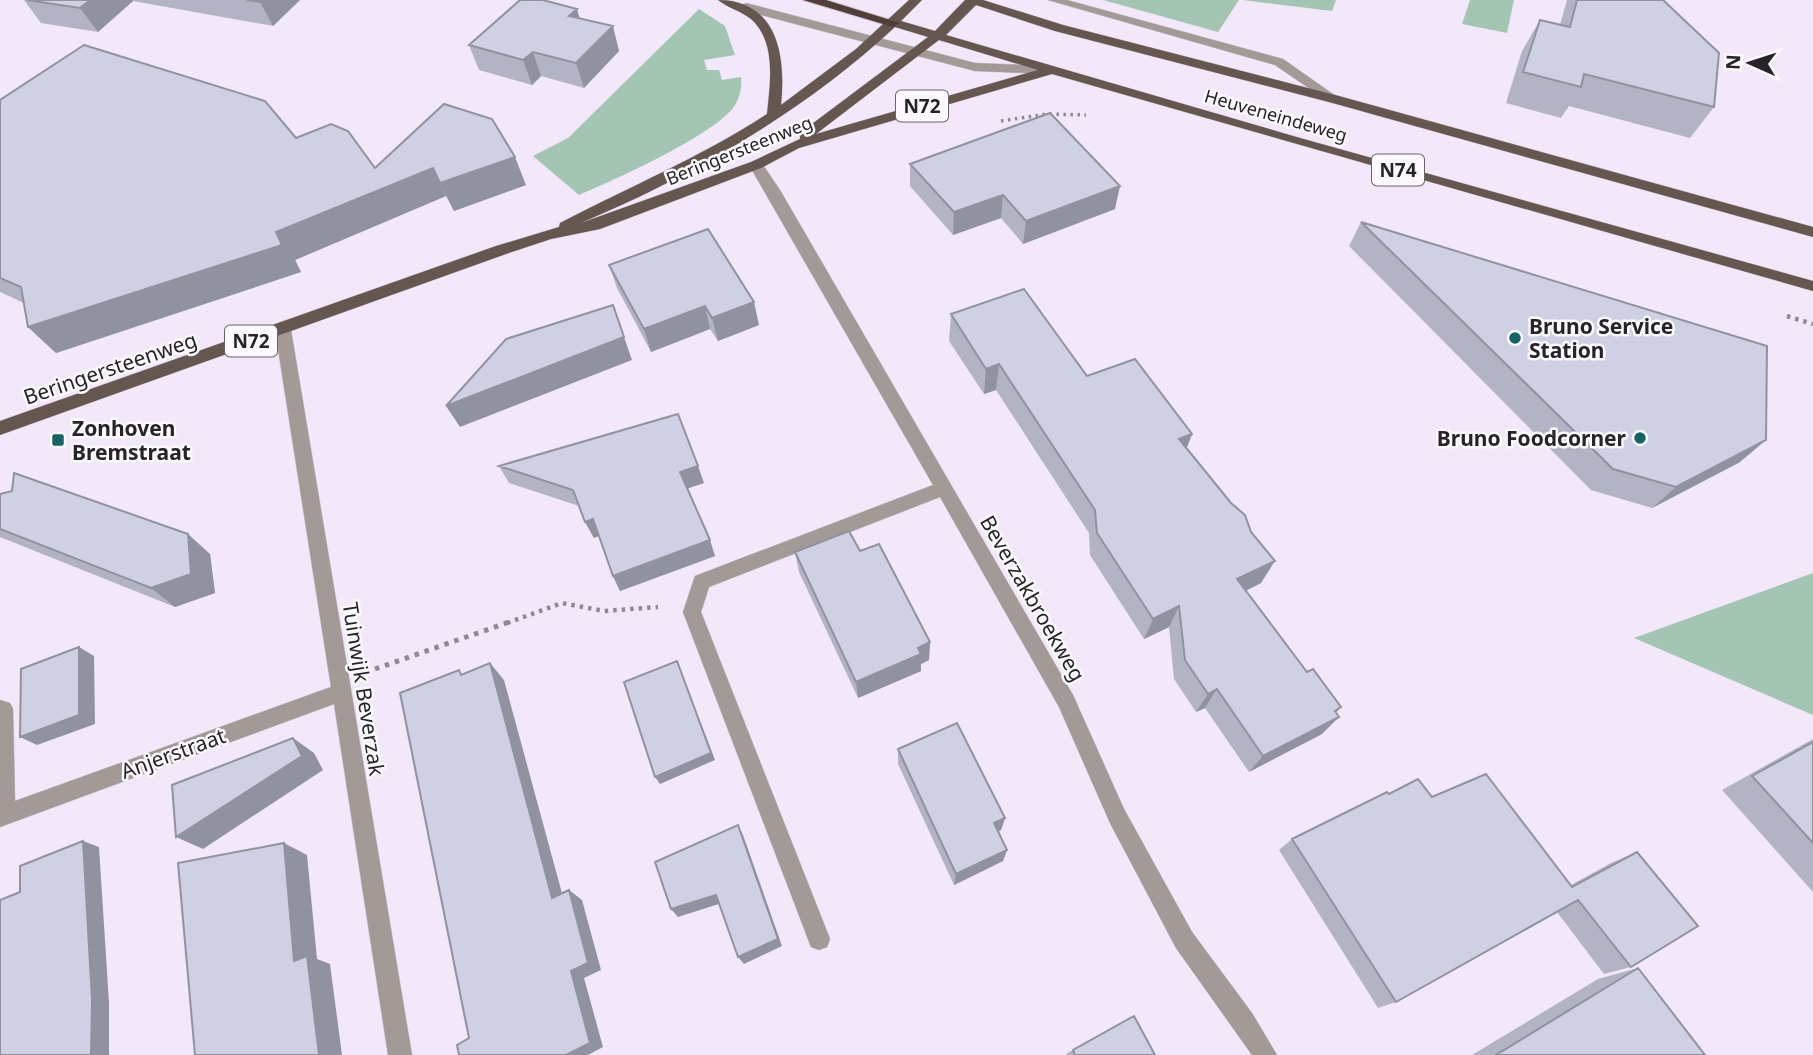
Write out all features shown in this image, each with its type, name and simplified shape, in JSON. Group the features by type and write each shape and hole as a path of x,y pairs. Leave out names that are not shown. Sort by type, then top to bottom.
{"highway":[{"name":"Heuveneindeweg","path":"810,0 893,23"}],"main road":[{"name":"N74","path":"724,0 746,7"},
{"name":"Beringersteenweg","path":"0,428 550,234 667,178 773,115 873,42 916,0"},
{"path":"794,145 937,36 973,0"},
{"name":"Heuveneindeweg","path":"973,0 1059,29 1334,99 1813,232"},
{"path":"746,7 768,30 774,51 778,78 773,115"},
{"name":"Heuveneindeweg","path":"893,23 1813,286"},
{"name":"Beringersteenweg","path":"550,234 596,226 756,165 794,145 1051,70"}],"street":[{"name":"Heuveneindeweg","path":"1054,0 1279,62 1334,99"},
{"name":"N74","path":"746,7 975,67 1051,70"},
{"name":"Beverzakbroekweg","path":"756,165 773,190 1066,701 1116,817 1184,940 1244,1021 1265,1055"},
{"name":"Tuinwijk Beverzak","path":"283,330 400,1055"},
{"path":"819,939 692,612 694,604 701,582 943,488"},
{"name":"Anjerstraat","path":"0,709 3,709 2,816 341,687"}],"path":[{"path":"998,122 1047,114 1090,116"},
{"path":"1782,315 1813,324"},
{"path":"341,687 562,603 604,611 694,604"}],"green space":[{"path":"1103,0 1239,0 1218,32"},
{"path":"1242,0 1336,0 1332,11"},
{"path":"1470,0 1514,0 1507,33 1462,24"},
{"path":"699,9 725,26 735,55 704,60 707,70 719,70 722,80 741,77 737,101 722,119 684,144 579,195 533,156 568,138"},
{"path":"1813,573 1813,715 1634,638"}],"building":[{"path":"27,0 90,0 80,8"},
{"path":"520,0 543,0 577,9 569,16 613,26 576,63 533,52 523,60 469,45"},
{"path":"1577,0 1663,0 1719,53 1714,107 1584,74 1581,87 1523,72 1540,20 1570,27"},
{"path":"84,45 265,101 296,138 331,124 348,131 375,168 444,104 492,119 515,157 440,183 433,168 276,232 282,245 28,327 21,287 0,278 0,100"},
{"path":"1050,113 1120,186 1026,221 1003,195 954,212 910,164"},
{"path":"1361,222 1767,346 1766,440 1676,487 1613,469"},
{"path":"708,229 754,302 712,318 705,306 644,329 609,265"},
{"path":"1024,289 1087,376 1135,359 1192,434 1179,439 1231,503 1245,515 1251,532 1275,561 1237,579 1307,672 1313,669 1341,707 1335,711 1339,717 1263,756 1217,689 1208,694 1185,660 1179,606 1153,619 1097,533 1095,510 999,364 986,369 951,314"},
{"path":"613,305 624,337 446,406 506,339"},
{"path":"678,414 698,466 680,472 710,540 613,576 593,519 585,522 573,490 499,466"},
{"path":"14,473 188,534 191,574 151,588 0,529 0,494 12,491"},
{"path":"849,531 860,551 879,544 930,642 918,648 921,654 856,682 795,552"},
{"path":"79,647 79,715 20,737 21,669"},
{"path":"677,661 711,753 655,777 624,682"},
{"path":"490,663 552,898 569,890 588,963 571,971 590,1043 566,1055 459,1055 457,1045 469,1038 400,693 459,670 461,675"},
{"path":"957,723 1005,818 994,823 1007,850 956,874 898,749"},
{"path":"293,738 302,756 176,837 172,785"},
{"path":"1813,742 1813,843 1752,776"},
{"path":"1486,774 1572,887 1637,852 1698,926 1631,967 1578,900 1396,1002 1292,839 1418,779 1432,797"},
{"path":"738,825 778,939 738,957 716,895 671,909 655,862"},
{"path":"83,841 92,1000 91,1055 0,1055 0,900 20,892 20,866"},
{"path":"284,843 294,961 307,956 319,1055 195,1055 178,863"},
{"path":"1638,968 1705,1055 1496,1055"},
{"path":"1134,1016 1155,1055 1075,1055 1073,1050"}],"place":[{"name":"Bruno Service Station","path":"1515,338"},
{"name":"Bruno Foodcorner","path":"1640,438"},
{"name":"Zonhoven Bremstraat","path":"58,440"}]}
